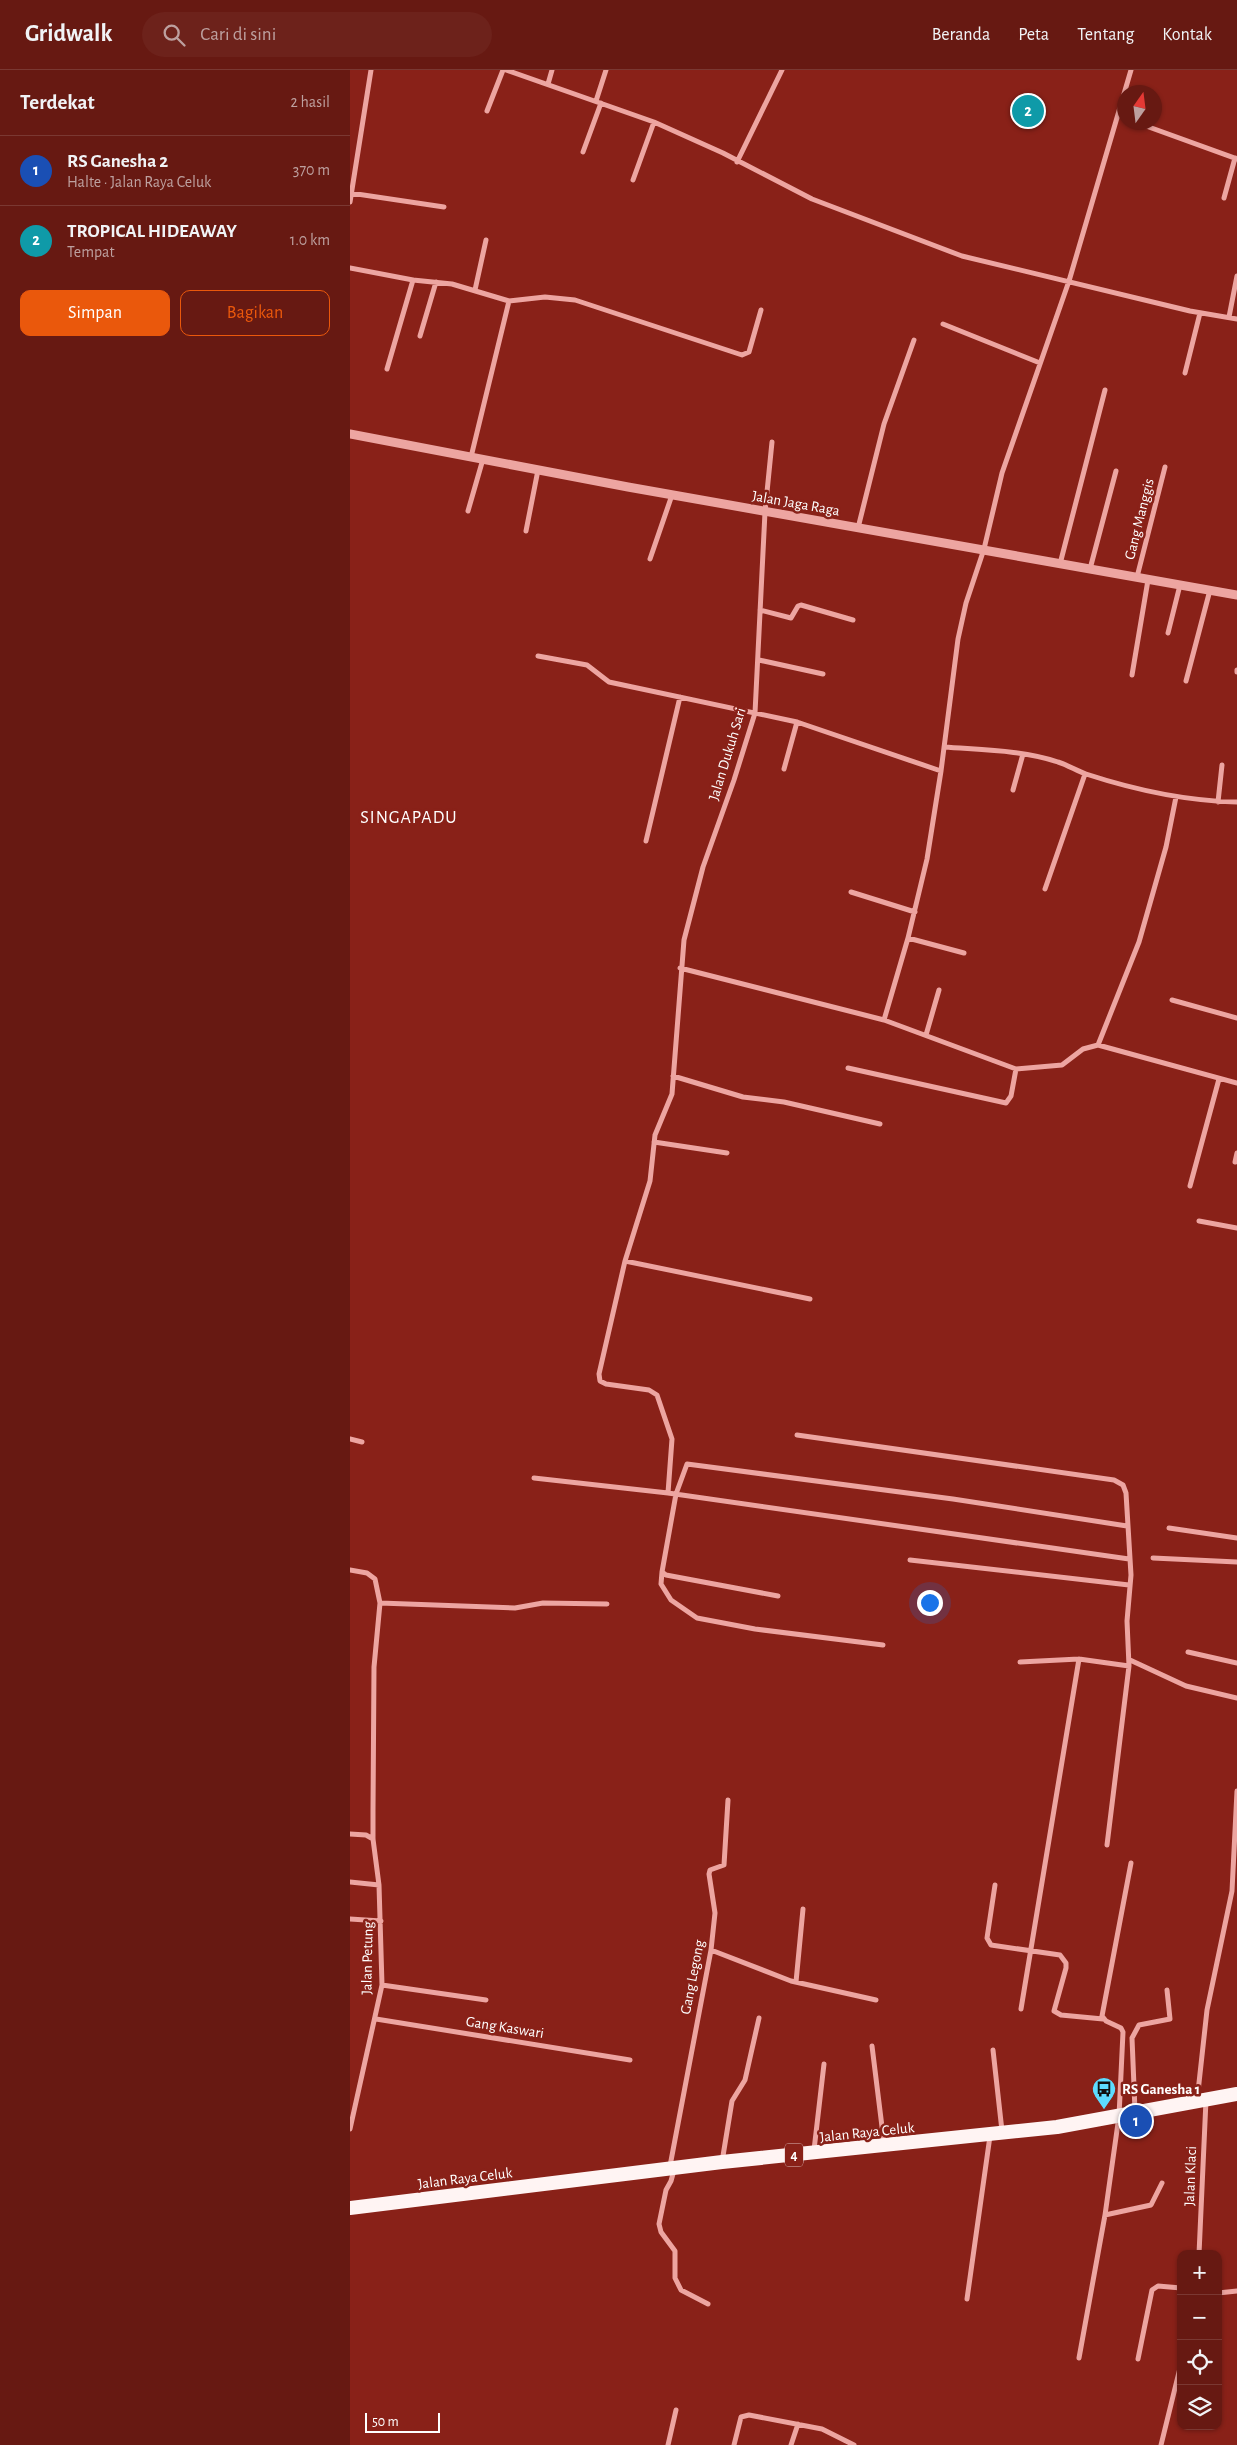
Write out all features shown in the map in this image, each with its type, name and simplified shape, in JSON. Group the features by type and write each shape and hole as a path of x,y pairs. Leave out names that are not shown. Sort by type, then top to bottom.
{"highway":[{"name":"Jalan Raya Celuk","path":"350,2208 722,2162 1056,2127 1118,2116 1135,2108 1237,2094"}],"street":[{"path":"350,202 370,70"},
{"path":"487,111 505,70 654,122 812,199 962,256 1045,278 1069,281 1237,319"},
{"path":"548,84 552,70"},
{"path":"583,152 606,70"},
{"path":"737,162 782,70"},
{"path":"1127,85 1131,70"},
{"path":"884,1020 915,912 927,859 941,771 958,639 966,603 984,549 1002,473 1069,281 1117,119"},
{"path":"633,180 654,122"},
{"path":"1158,130 1236,158 1224,198"},
{"path":"351,193 444,207"},
{"path":"475,290 486,240"},
{"path":"350,268 475,290 509,301 552,297 575,300 742,355 749,352 761,310"},
{"path":"1228,317 1237,276"},
{"path":"387,369 413,280"},
{"path":"420,336 436,282"},
{"path":"471,457 509,301"},
{"path":"1185,373 1200,312"},
{"path":"943,324 1040,363"},
{"path":"858,528 884,424 914,340"},
{"path":"1060,564 1105,390"},
{"name":"Jalan Jaga Raga","path":"350,434 764,512 984,549 1237,595"},
{"name":"Jalan Dukuh Sari","path":"668,1493 672,1439 657,1395 649,1390 606,1384 599,1378 625,1261 650,1181 654,1142 669,1101 673,1076 680,968 684,940 704,867 755,713 759,660 764,512 772,442"},
{"path":"468,511 483,459"},
{"name":"Gang Manggis","path":"1137,578 1165,467"},
{"path":"526,532 538,470"},
{"path":"1090,569 1116,471"},
{"path":"650,559 672,495"},
{"path":"1132,675 1148,580"},
{"path":"1168,633 1180,585"},
{"path":"1186,681 1210,590"},
{"path":"760,610 791,618 798,606 801,605 853,620"},
{"path":"538,656 587,665 609,682 797,722 941,771"},
{"path":"759,660 823,674"},
{"path":"646,841 680,697"},
{"path":"784,769 797,722"},
{"path":"944,747 1023,754 1059,762 1085,774 1133,788 1218,802 1237,802"},
{"path":"1013,790 1023,754"},
{"path":"1218,802 1222,765"},
{"path":"1045,889 1085,774"},
{"path":"1098,1045 1139,942 1166,847 1176,796"},
{"path":"851,892 915,912"},
{"path":"908,938 964,953"},
{"path":"680,968 884,1020 926,1034 1016,1070 1062,1065 1083,1049 1098,1045 1237,1084"},
{"path":"926,1034 940,990"},
{"path":"1172,1000 1237,1018"},
{"path":"848,1068 1006,1103 1011,1096 1016,1070"},
{"path":"673,1076 743,1097 784,1102 880,1124"},
{"path":"1190,1186 1219,1078"},
{"path":"654,1142 727,1153"},
{"path":"1235,1162 1237,1153"},
{"path":"1199,1221 1237,1228"},
{"path":"625,1261 810,1299"},
{"path":"797,1435 1120,1482 1126,1493 1129,1559 1126,1640 1130,1660 1108,1845"},
{"path":"350,1439 362,1442"},
{"path":"883,1645 754,1629 697,1618 671,1600 661,1584 662,1572 676,1494 684,1467 692,1463 953,1499 1127,1526"},
{"path":"534,1478 676,1494 1129,1559"},
{"path":"1169,1528 1237,1538"},
{"path":"1154,1558 1237,1562"},
{"path":"910,1560 1129,1585"},
{"name":"Jalan Petung","path":"350,1570 367,1573 375,1580 380,1603 374,1667 373,1840 379,1885 382,1985 376,2019 357,2092 350,2128"},
{"path":"662,1572 666,1575 778,1596"},
{"path":"380,1603 514,1608 543,1603 607,1604"},
{"path":"1188,1652 1237,1663"},
{"path":"1020,1662 1079,1659 1129,1666"},
{"path":"1021,2009 1079,1659"},
{"path":"1130,1660 1186,1686 1237,1698"},
{"name":"Jalan Klaci","path":"1199,2250 1201,2100 1207,2010 1235,1892 1232,1860 1237,1791"},
{"name":"Gang Legong","path":"708,2304 682,2290 675,2278 675,2251 661,2232 659,2224 666,2190 671,2181 711,1950 715,1913 709,1874 710,1870 724,1866 728,1800"},
{"path":"350,1834 366,1835 373,1840"},
{"path":"1103,2019 1131,1863"},
{"path":"350,1882 379,1885"},
{"path":"995,1885 987,1938 989,1941 994,1946 1056,1952 1064,1958 1066,1968 1055,2007 1056,2012 1061,2015 1103,2019 1119,2026 1123,2032 1118,2116 1105,2214 1079,2358"},
{"path":"796,1982 803,1909"},
{"path":"350,1919 381,1921"},
{"path":"711,1950 796,1982 876,2000"},
{"path":"382,1985 486,2000"},
{"path":"1135,2108 1132,2038 1139,2025 1170,2019 1167,1990"},
{"path":"722,2162 731,2108 744,2080 759,2018"},
{"name":"Gang Kaswari","path":"376,2019 630,2060"},
{"path":"872,2046 885,2146"},
{"path":"967,2299 996,2134 993,2050"},
{"path":"814,2153 824,2064"},
{"path":"350,2091 357,2092"},
{"path":"1105,2214 1151,2205 1162,2183"},
{"path":"1138,2359 1152,2290 1158,2286 1177,2288"},
{"path":"1222,2293 1237,2291"},
{"path":"1161,2445 1177,2380"},
{"path":"668,2445 676,2410"},
{"path":"734,2445 739,2420 744,2415 763,2416 831,2432 854,2445"},
{"path":"791,2445 798,2424"}],"place":[{"name":"TROPICAL HIDEAWAY","path":"1028,111"},
{"name":"RS Ganesha 1","path":"1104,2110"},
{"name":"RS Ganesha 2","path":"1136,2121"}],"district":[{"name":"SINGAPADU","path":"409,817"}]}
